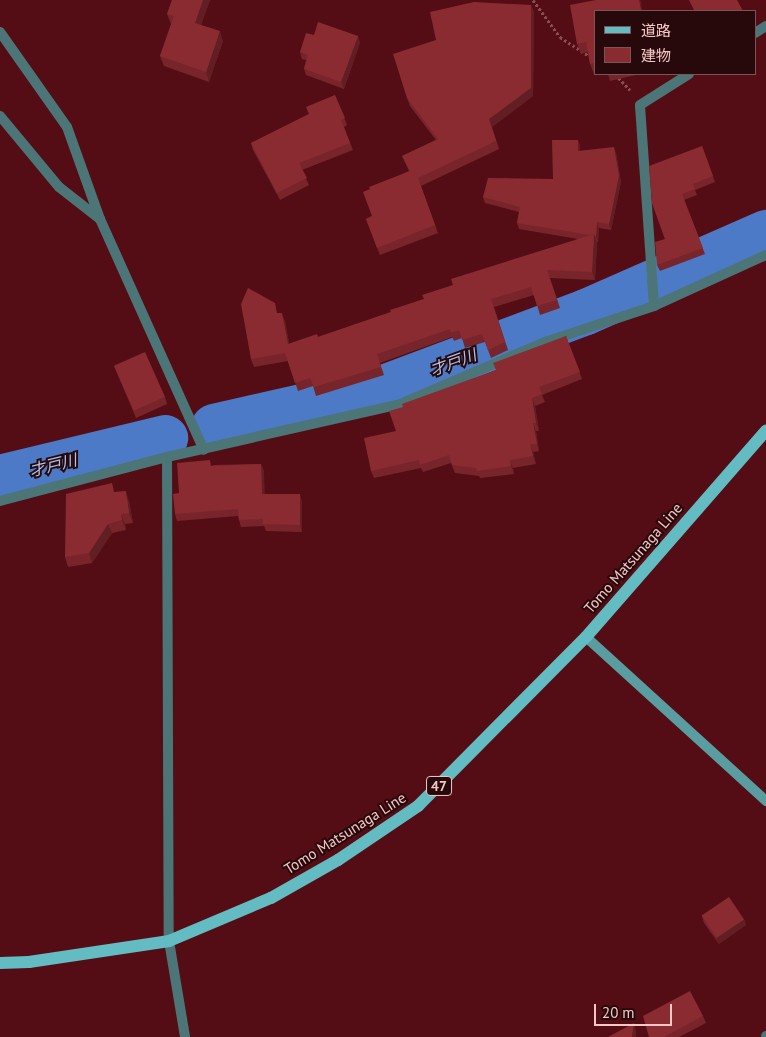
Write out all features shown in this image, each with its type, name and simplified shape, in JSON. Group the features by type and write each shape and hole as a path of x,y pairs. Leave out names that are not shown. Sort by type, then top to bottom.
{"main road":[{"name":"Tomo Matsunaga Line","path":"0,963 29,962 169,941 271,898 338,860 418,806 586,637 766,431"},
{"path":"586,637 766,801"}],"street":[{"path":"0,32 66,127 100,219 204,450"},
{"path":"654,306 640,105 687,75"},
{"path":"0,116 59,187 100,219"},
{"path":"0,501 167,457 400,404 545,342 654,306 766,255"},
{"path":"167,457 169,941 185,1037"}],"path":[{"path":"533,0 560,37 594,59"}],"building":[{"path":"172,0 203,0 195,23 220,31 206,72 160,56 174,16 167,14"},
{"path":"596,0 639,0 641,10 594,10 594,63 590,64 586,42 577,44 570,5"},
{"path":"689,0 737,0 742,10 694,10"},
{"path":"474,2 531,5 531,88 489,119 496,141 418,178 435,225 377,248 366,219 372,216 363,192 370,189 369,187 410,171 402,156 438,139 407,98 393,54 436,40 430,12"},
{"path":"318,22 358,36 341,82 304,69 308,55 300,52 306,33 314,35"},
{"path":"335,95 345,118 341,120 350,143 299,163 307,178 277,193 251,143 309,114 306,107"},
{"path":"552,140 578,140 578,151 614,147 619,176 609,224 597,222 596,236 594,234 590,235 517,223 520,207 483,197 488,178 553,179"},
{"path":"702,146 713,176 693,184 695,189 682,194 703,248 657,265 655,242 665,239 652,203 649,166"},
{"path":"594,234 592,272 547,270 557,300 537,306 531,287 491,299 505,342 488,350 482,334 462,340 459,330 451,333 450,329 377,354 381,367 314,387 310,378 295,383 285,353 251,359 241,304 248,288 275,303 277,313 282,313 288,344 317,334 318,337 424,299 422,295 453,285 451,279"},
{"path":"566,336 580,372 539,387 542,394 532,398 536,423 533,423 537,444 530,444 533,456 510,460 511,466 477,471 476,468 452,465 449,455 420,465 419,460 371,471 364,438 396,431 389,411 403,407 402,404 496,370 493,363"},
{"path":"145,352 165,397 134,411 114,366"},
{"path":"210,460 211,466 261,464 262,494 300,494 300,525 263,524 263,519 239,520 238,509 175,514 173,494 179,493 177,463"},
{"path":"112,483 114,492 126,491 129,513 121,514 122,520 108,524 89,553 65,557 66,494"},
{"path":"729,897 744,919 717,938 702,915"},
{"path":"690,991 703,1016 664,1037 649,1037 643,1016"},
{"path":"634,1023 632,1037 608,1037"}],"waterway":[{"name":"才戸川","path":"214,427 381,389 586,312 766,233"},
{"name":"才戸川","path":"0,478 165,438"}]}
